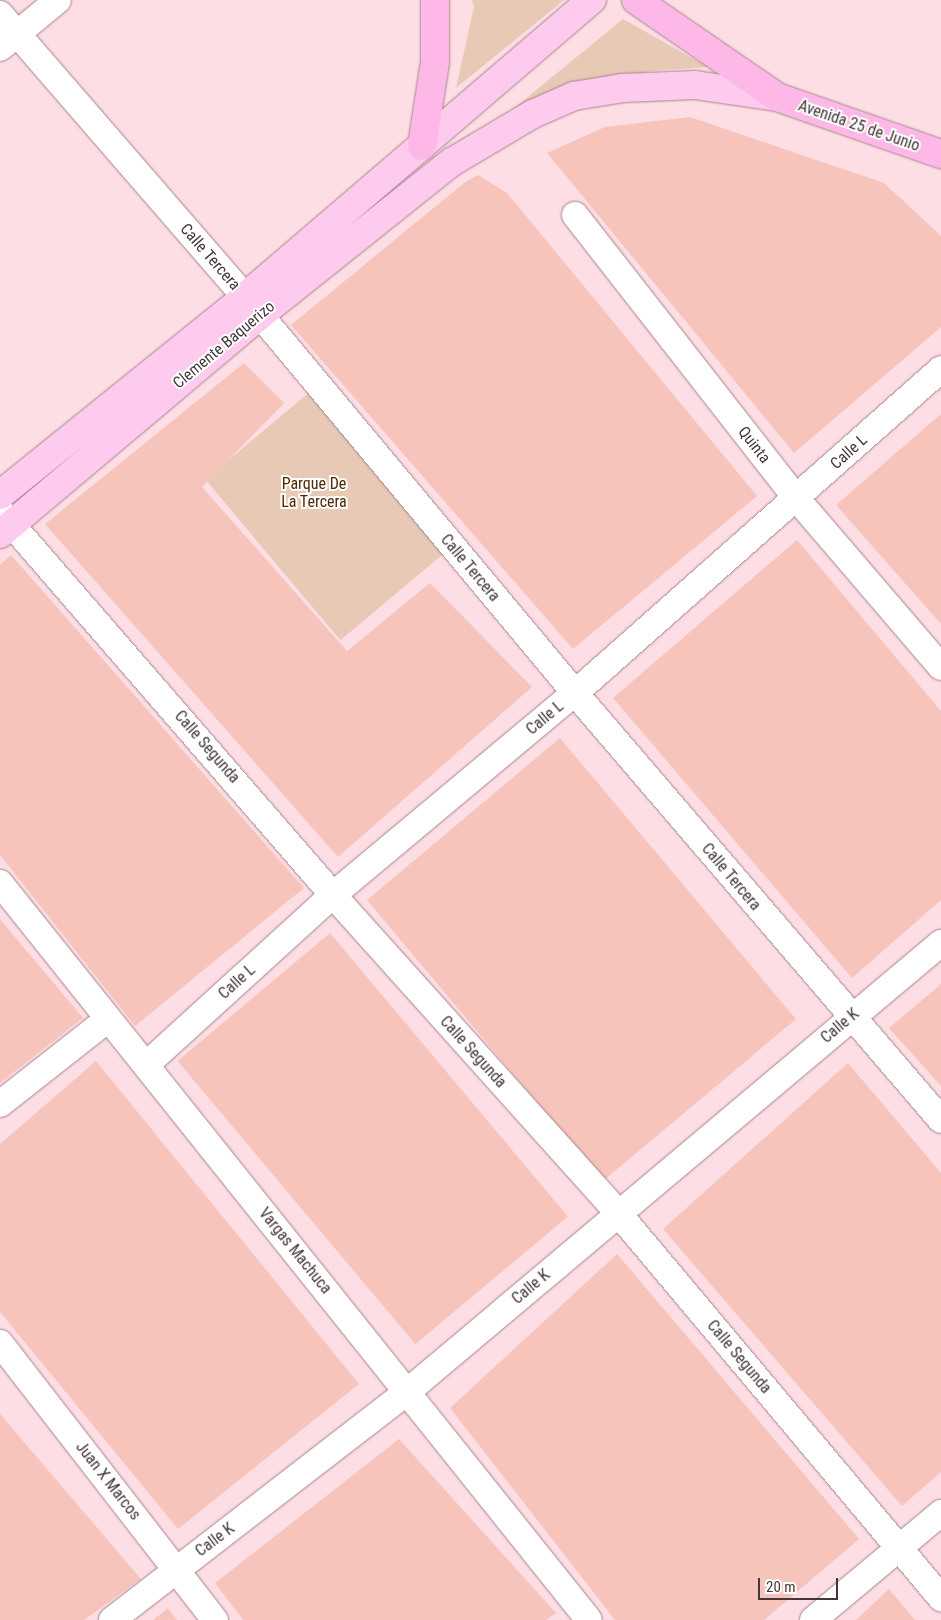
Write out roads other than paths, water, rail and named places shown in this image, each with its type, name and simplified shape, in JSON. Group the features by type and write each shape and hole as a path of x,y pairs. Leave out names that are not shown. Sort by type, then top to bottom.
{"highway":[{"path":"422,146 435,62 435,0"},
{"name":"Avenida 25 de Junio","path":"636,0 778,97 941,154"}],"main road":[{"path":"0,496 253,306 422,146 592,0"},
{"name":"Avenida 25 de Junio","path":"452,162 533,114 574,96 623,88 695,86 778,97"},
{"name":"Clemente Baquerizo","path":"4,522 253,306 452,162"}],"street":[{"path":"8,41 58,0"},
{"name":"Calle Tercera","path":"0,14 8,41 253,306 575,693 850,1017 941,1120"},
{"name":"Quinta","path":"575,215 797,499 941,667"},
{"name":"Calle L","path":"146,1065 333,895 575,693 797,499 941,369"},
{"name":"Calle Segunda","path":"4,522 333,895 618,1213 941,1598"},
{"name":"Vargas Machuca","path":"0,883 408,1392 582,1617"},
{"name":"Calle K","path":"112,1620 408,1392 850,1017 941,943"},
{"path":"0,1104 108,1019"},
{"name":"Juan X Marcos","path":"0,1343 215,1620"},
{"path":"813,1620 941,1513"}],"park label":[{"name":"Parque De La Tercera","path":"314,493"}]}
